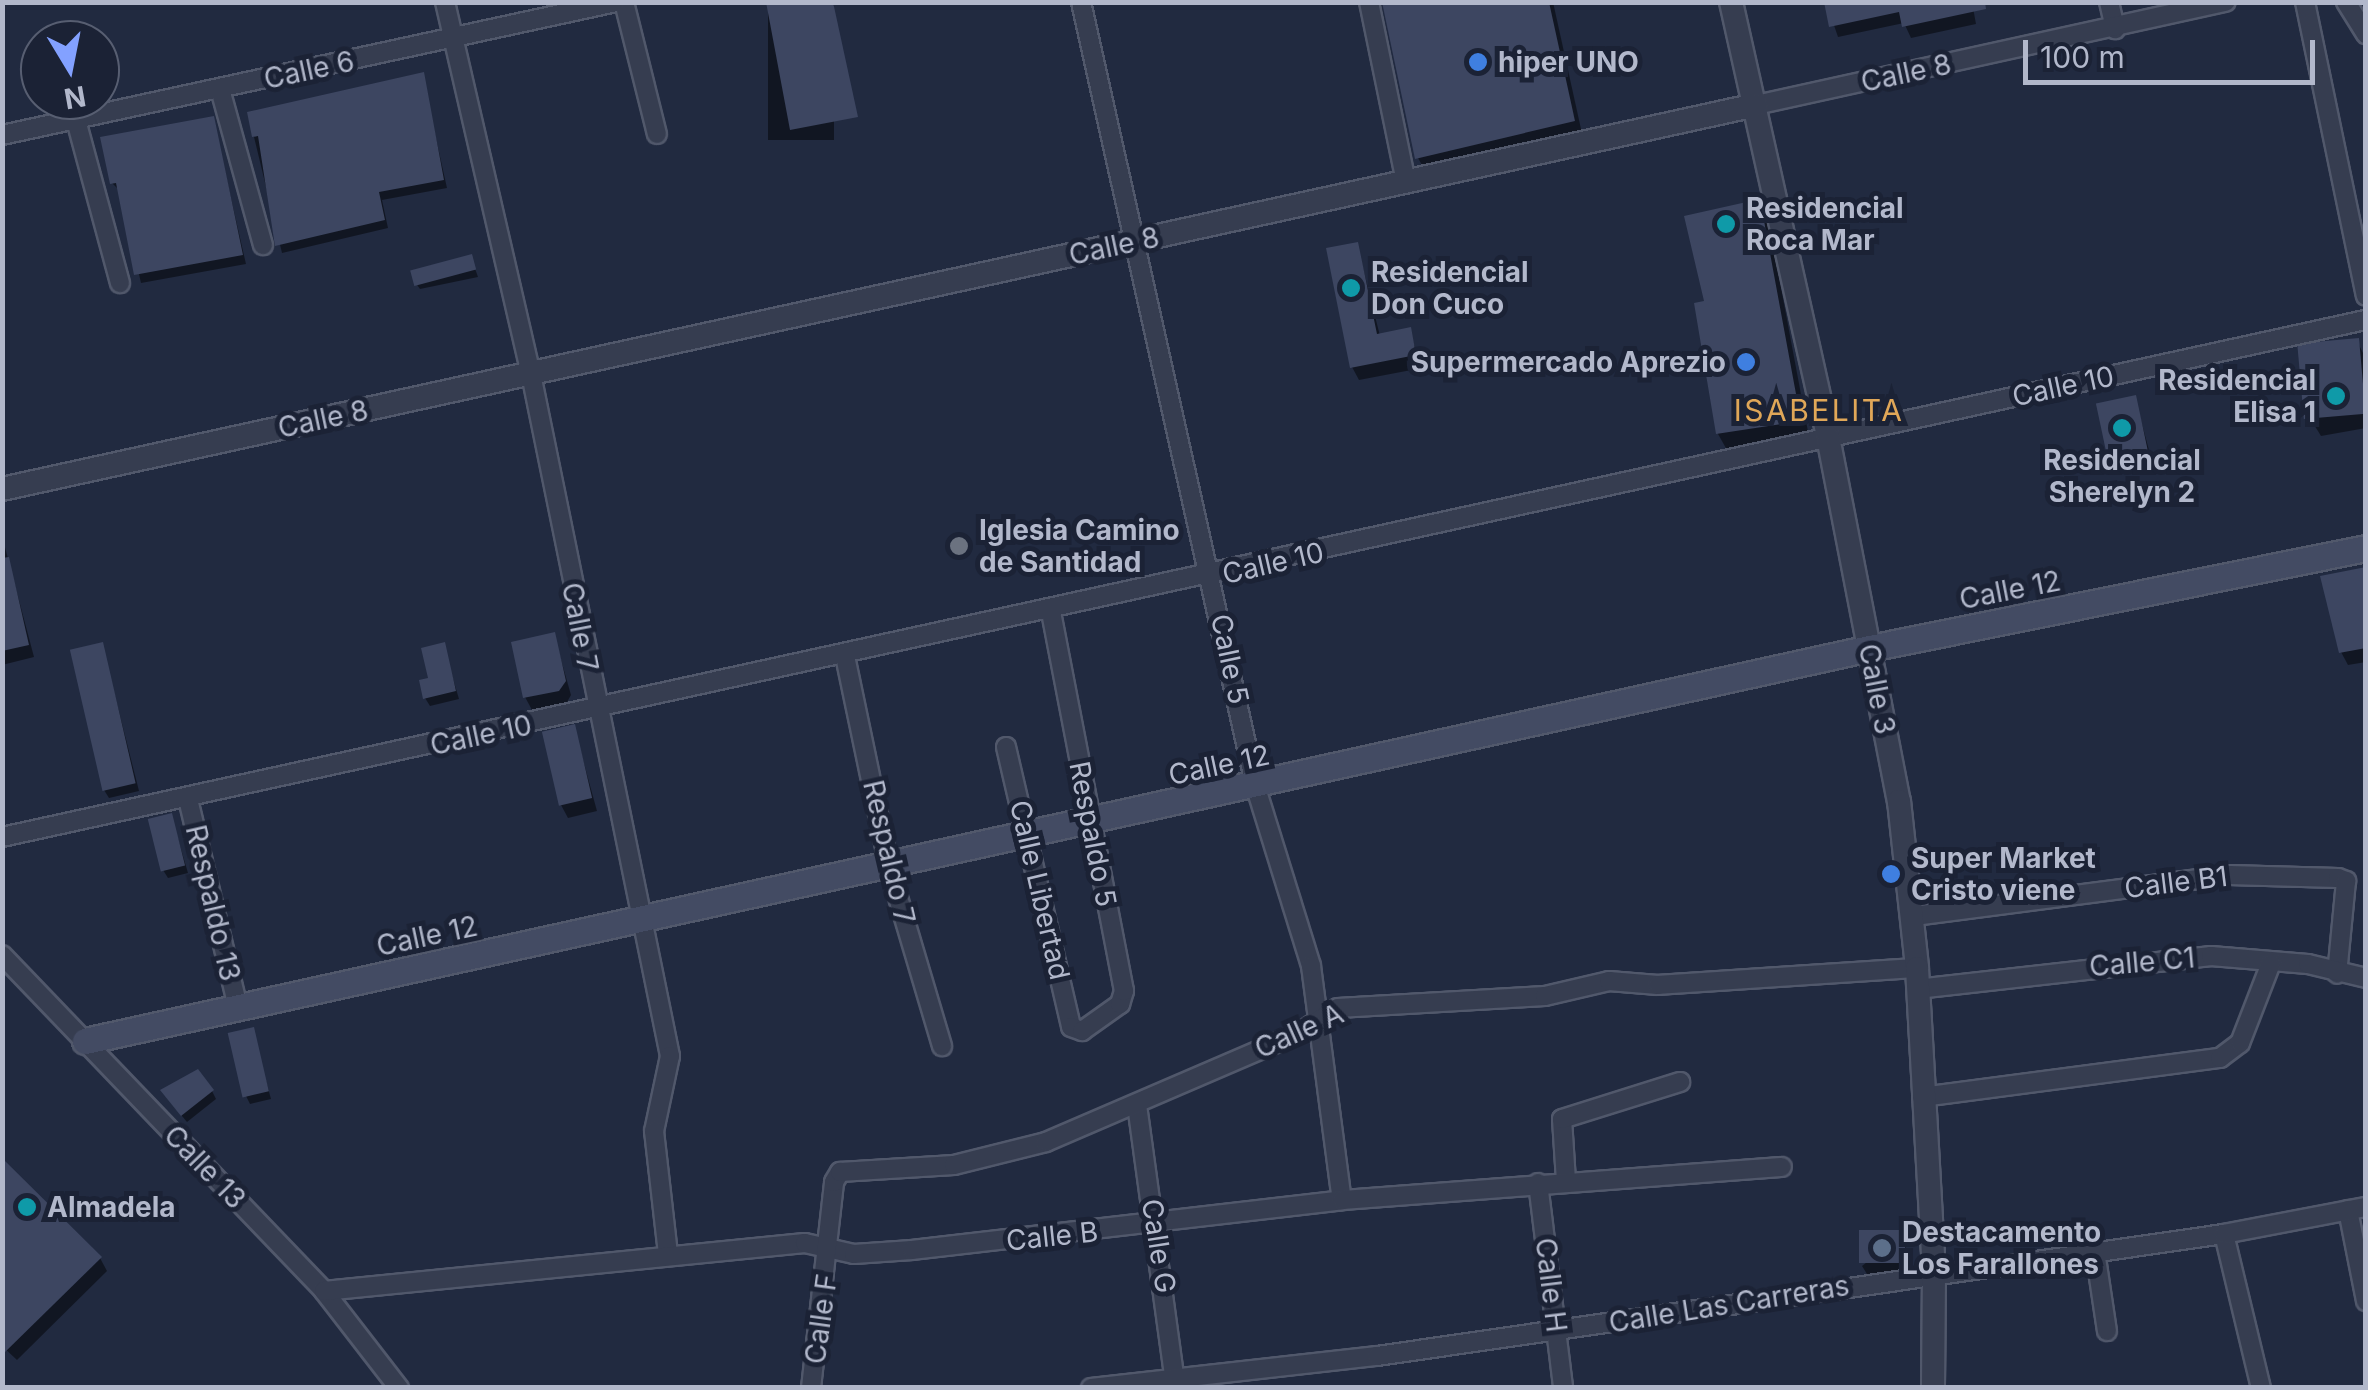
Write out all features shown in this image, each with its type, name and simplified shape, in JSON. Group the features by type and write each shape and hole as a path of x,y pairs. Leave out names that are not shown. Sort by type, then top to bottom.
{"main road":[{"name":"Calle 12","path":"85,1041 1256,788 1870,648 2366,548"}],"street":[{"name":"Calle 7","path":"445,2 531,374 596,710 670,1056 654,1132 668,1254"},
{"name":"Calle 6","path":"120,111 616,2"},
{"path":"624,2 657,134"},
{"name":"Calle 5","path":"1081,2 1213,576 1256,788 1312,966 1342,1200"},
{"path":"1369,2 1406,183"},
{"name":"Calle 3","path":"1730,2 1828,437 1870,648 1914,916 1934,1273 1933,1388"},
{"path":"2108,2 2115,29"},
{"name":"Calle 8","path":"2,490 2226,2"},
{"path":"2304,2 2366,296"},
{"path":"2346,2 2366,34"},
{"path":"220,89 263,245"},
{"name":"Calle 6","path":"2,135 76,120"},
{"path":"76,120 120,283"},
{"name":"Calle 10","path":"2,837 1051,612 2366,320"},
{"name":"Respaldo 5","path":"1051,612 1124,991 1120,1004 1076,1030"},
{"name":"Respaldo 7","path":"845,656 889,867 942,1046"},
{"name":"Calle Libertad","path":"1006,746 1030,837 1070,1028 1076,1030"},
{"name":"Respaldo 13","path":"188,799 238,1008"},
{"name":"Calle B1","path":"1914,916 2229,874 2338,878 2346,881 2337,974"},
{"name":"Calle 13","path":"2,954 324,1291 399,1388"},
{"name":"Calle C1","path":"1917,978 2211,956 2271,964 2308,964 2366,978"},
{"path":"1922,1098 2220,1058 2240,1043 2271,964"},
{"name":"Calle A","path":"830,1250 834,1182 840,1172 954,1164 1046,1142 1299,1033 1316,1018 1342,1008 1551,996 1609,981 1673,984 1917,978"},
{"path":"1566,1180 1562,1119 1680,1082"},
{"name":"Calle G","path":"1137,1106 1176,1385"},
{"name":"Calle B","path":"324,1291 805,1242 830,1250 912,1250 1342,1200 1566,1180 1782,1167"},
{"name":"Calle H","path":"1538,1183 1563,1388"},
{"path":"2357,1208 2366,1301"},
{"name":"Calle Las Carreras","path":"1092,1388 1176,1385 2224,1234 2357,1208"},
{"path":"2224,1234 2261,1388"},
{"name":"Calle F","path":"811,1388 830,1250"},
{"path":"2095,1251 2106,1331"}],"building":[{"path":"766,2 833,2 858,117 790,130"},
{"name":"hiper UNO","path":"1382,2 1549,2 1575,121 1415,159"},
{"path":"1824,2 1985,2 1986,9 1902,27 1899,12 1829,27"},
{"path":"424,72 444,180 379,192 385,220 275,246 258,136 252,137 247,112"},
{"path":"214,116 243,255 134,275 116,183 110,184 100,137"},
{"name":"Supermercado Aprezio","path":"1760,199 1801,421 1716,434 1694,303 1704,301 1684,216"},
{"name":"Residencial Don Cuco","path":"1358,242 1377,334 1411,327 1416,355 1350,368 1326,248"},
{"path":"472,254 476,269 414,286 410,271"},
{"name":"Residencial Elisa 1","path":"2359,338 2366,414 2304,419 2297,343"},
{"name":"Residencial Sherelyn 2","path":"2136,395 2148,452 2108,460 2096,404"},
{"path":"9,557 29,645 2,651 2,558"},
{"path":"2366,567 2366,648 2339,653 2320,576"},
{"path":"555,632 566,681 559,691 523,698 511,642"},
{"path":"103,642 136,783 102,791 70,650"},
{"path":"445,642 456,691 423,699 419,680 428,678 421,648"},
{"path":"575,724 592,798 559,806 542,732"},
{"path":"172,813 185,865 161,871 148,819"},
{"path":"254,1027 269,1091 243,1097 228,1033"},
{"path":"198,1069 214,1090 181,1116 160,1090"},
{"name":"Almadela","path":"2,1158 102,1257 2,1355"},
{"name":"Destacamento Los Farallones","path":"1859,1230 1905,1230 1905,1263 1859,1263"}],"place":[{"name":"hiper UNO","path":"1478,62"},
{"name":"Residencial Roca Mar","path":"1726,224"},
{"name":"Residencial Don Cuco","path":"1351,288"},
{"name":"Supermercado Aprezio","path":"1746,362"},
{"name":"Residencial Elisa 1","path":"2336,396"},
{"name":"Residencial Sherelyn 2","path":"2122,428"},
{"name":"Iglesia Camino de Santidad","path":"959,546"},
{"name":"Super Market Cristo viene","path":"1891,874"},
{"name":"Almadela","path":"27,1207"},
{"name":"Destacamento Los Farallones","path":"1882,1248"}],"district":[{"name":"ISABELITA","path":"1819,410"}]}
